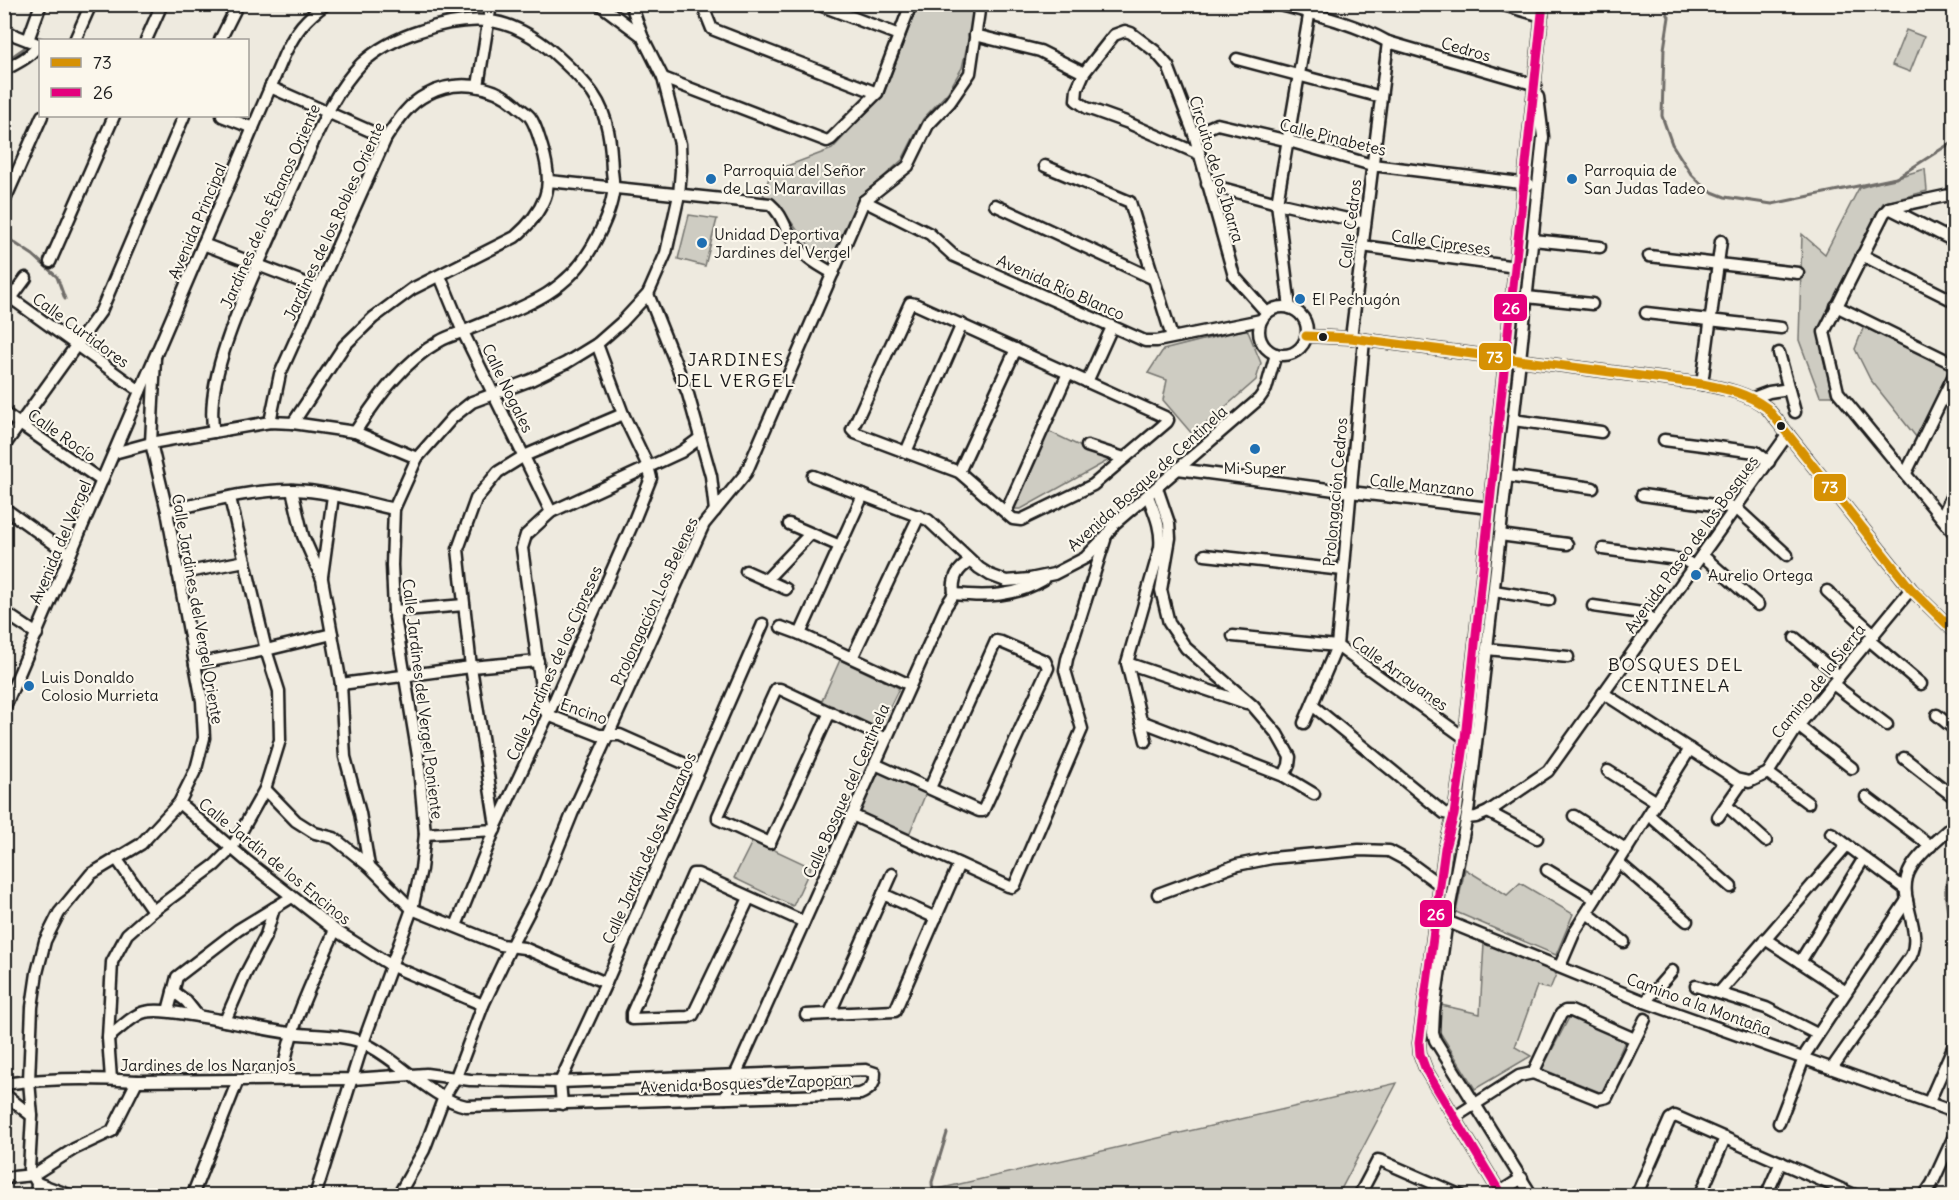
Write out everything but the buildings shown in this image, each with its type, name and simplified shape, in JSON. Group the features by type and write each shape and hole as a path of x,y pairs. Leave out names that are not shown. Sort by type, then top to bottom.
{"street":[{"path":"4,70 32,53 31,41 41,4"},
{"path":"75,39 91,4"},
{"path":"146,39 162,4"},
{"path":"220,39 238,4"},
{"name":"Avenida Principal","path":"114,453 292,39 310,10 326,4"},
{"path":"293,423 344,346 373,318 400,297 425,282 515,237 528,226 546,196 549,181 546,159 530,117 508,98 478,86 491,4"},
{"path":"599,4 642,36"},
{"name":"Calle Jardines del Vergel Poniente","path":"412,909 421,869 425,834 418,756 394,611 392,565 394,509 417,458 453,417 472,402 531,380 566,363 597,344 648,294 666,253 679,195 680,144 663,78 642,36 631,4"},
{"path":"702,4 712,29 876,93"},
{"path":"817,4 899,35"},
{"path":"663,78 827,141 876,93 911,4"},
{"name":"Prolongación Los Belenes","path":"399,1196 424,1150 444,1097 456,1077 483,1005 544,883 572,814 704,524 746,473 864,201 908,166 928,125 950,102 970,73 980,4"},
{"name":"Cedros","path":"1277,4 1310,9 1388,42 1536,85"},
{"path":"1500,4 1543,10 1465,738 1454,815 1445,848 1419,1042 1420,1054 1426,1070 1499,1194 1522,1178"},
{"path":"1290,309 1277,204 1310,9"},
{"path":"355,432 383,391 426,350 443,340 521,309 549,294 574,273 592,248 606,218 614,188 611,149 606,119 594,96 579,75 543,44 507,26 489,21"},
{"name":"Jardines de los Ébanos Oriente","path":"214,432 212,420 218,373 229,337 258,264 327,112 345,84 361,64 382,47 406,35 435,26 489,21"},
{"path":"4,31 31,41"},
{"name":"Circuito de los Ibarra","path":"1084,73 1114,34 1125,31 1155,51 1168,66 1194,134 1234,276 1264,317"},
{"path":"975,35 1040,51 1084,73 1077,90 1076,100 1087,108 1126,122 1199,154"},
{"name":"Calle Cedros","path":"1351,338 1388,42"},
{"path":"1237,59 1381,97"},
{"path":"1532,1196 1435,1040 1433,1033 1447,920 1467,818 1527,297 1543,137 1536,85"},
{"name":"Jardines de los Robles Oriente","path":"270,422 280,374 386,138 406,111 425,95 446,86 478,86"},
{"path":"270,87 386,138"},
{"path":"4,202 42,117"},
{"path":"50,262 114,117"},
{"path":"4,447 101,311 184,117"},
{"path":"225,117 253,128"},
{"name":"Calle Pinabetes","path":"1194,134 1217,124 1289,141 1372,165 1539,186"},
{"path":"1045,166 1130,202 1172,337"},
{"path":"549,181 770,204 777,210 800,250 814,263 833,273"},
{"path":"1207,184 1277,204 1365,223"},
{"path":"1954,194 1886,210 1824,332 1838,392 1954,533"},
{"name":"Avenida Río Blanco","path":"864,201 930,234 954,256 1145,341 1157,341 1264,317"},
{"path":"995,206 1154,279"},
{"path":"1886,210 1954,241"},
{"path":"1533,240 1599,248"},
{"path":"1702,384 1721,241"},
{"path":"203,244 318,288"},
{"name":"Calle Cipreses","path":"1362,246 1516,267"},
{"path":"1862,255 1954,301"},
{"path":"1649,256 1798,273"},
{"name":"Calle Nogales","path":"440,276 464,332 551,512"},
{"path":"4,308 8,296 26,278"},
{"path":"648,294 688,394 711,476 715,512"},
{"name":"Calle Curtidores","path":"8,296 140,391"},
{"path":"1527,297 1592,304"},
{"path":"910,303 915,303 1016,349 1168,420 1165,425 1093,485 1021,520 1013,519 959,472 852,430 910,303"},
{"path":"1836,306 1954,364"},
{"path":"1278,308 1290,309 1299,314 1304,321 1306,336 1303,345 1295,352 1285,355 1276,354 1267,349 1259,333 1264,317 1278,308"},
{"path":"1646,313 1781,328"},
{"path":"906,452 962,324"},
{"path":"1088,382 1112,327"},
{"path":"1306,336 1351,338 1702,384 1734,390 1753,398 1767,408 1911,589 1954,631"},
{"name":"Prolongación Cedros","path":"1337,646 1364,340"},
{"path":"597,344 623,414 648,466"},
{"path":"959,472 1016,349"},
{"path":"1779,353 1795,412"},
{"name":"Avenida Bosque de Centinela","path":"999,580 1014,581 1054,574 1085,558 1114,525 1259,399 1266,389 1276,354"},
{"name":"Calle Jardines del Vergel Oriente","path":"36,1196 35,1179 29,1168 32,1116 29,1081 32,1007 45,941 59,913 91,874 141,844 179,803 196,769 204,738 202,701 167,511 151,443 155,358"},
{"path":"1006,512 1068,373"},
{"path":"1906,473 1954,375"},
{"path":"1753,398 1769,392 1789,389"},
{"name":"Calle Rocío","path":"4,413 102,482"},
{"path":"425,834 495,828 471,667 458,549 476,498 498,472 524,456 623,414"},
{"path":"1513,420 1601,432"},
{"path":"114,453 151,443 270,422 355,432 417,458"},
{"name":"Avenida Paseo de los Bosques","path":"1467,818 1488,812 1548,771 1788,434"},
{"path":"548,715 544,709 522,548 526,535 551,512 681,452 700,438"},
{"path":"1664,440 1755,452 1769,462"},
{"path":"1087,446 1124,458"},
{"name":"Avenida del Vergel","path":"4,709 114,453"},
{"name":"Calle Jardines de los Cipreses","path":"456,926 495,828 633,523 651,478 648,466"},
{"name":"Calle Manzano","path":"1178,469 1490,508"},
{"path":"813,476 928,520 971,561 999,580 998,596"},
{"path":"1507,476 1593,488"},
{"path":"1157,488 1169,523 1170,538 1161,590 1168,623 1186,648 1253,705 1277,734 1290,757 1284,776"},
{"path":"167,511 261,492 292,490 316,492 394,509"},
{"path":"292,490 303,536 322,579 341,684 345,757 360,813 369,866"},
{"path":"1942,517 1954,491"},
{"path":"800,634 863,495"},
{"path":"1642,495 1736,508 1787,555"},
{"path":"322,579 333,496"},
{"path":"1146,741 1127,663 1161,540 1157,518 1148,496"},
{"path":"111,1079 108,1038 112,962 128,934 153,911 215,865 232,848 265,789 280,740 279,691 266,650 230,498"},
{"path":"4,508 70,555"},
{"path":"852,658 919,516"},
{"path":"789,524 840,546"},
{"path":"766,580 810,534"},
{"path":"1500,535 1567,544"},
{"path":"852,815 1008,886 1015,885 1082,729 1065,670 1106,536"},
{"path":"1603,549 1684,560 1694,566"},
{"path":"1205,555 1343,570"},
{"path":"1702,555 1758,604"},
{"path":"178,574 245,561"},
{"name":"Calle Bosque del Centinela","path":"725,1098 946,606 954,594 953,585 956,575 961,566 971,561"},
{"path":"1075,563 1089,571 1092,577"},
{"path":"746,572 786,589"},
{"path":"954,594 998,596 1033,586 1054,574"},
{"path":"1149,586 1161,590"},
{"name":"Camino de la Sierra","path":"1768,773 1798,726 1911,589"},
{"path":"1494,591 1549,600"},
{"path":"1827,591 1921,684"},
{"path":"394,611 464,604"},
{"path":"1593,606 1642,613 1655,621"},
{"path":"4,612 37,634"},
{"name":"Calle Jardín de los Manzanos","path":"560,1083 763,624"},
{"path":"781,627 910,686"},
{"path":"195,664 332,634"},
{"path":"1233,636 1337,646 1304,723"},
{"path":"1795,638 1836,680 1887,725"},
{"path":"875,764 979,811 985,809 1048,668 1045,662 1001,642 996,642 930,788"},
{"name":"Calle Arrayanes","path":"1337,646 1465,738"},
{"path":"1487,649 1568,657"},
{"path":"341,684 471,667 538,661"},
{"path":"1127,663 1253,705"},
{"path":"830,712 770,843 720,822 718,816 776,689 780,689 830,712 886,739"},
{"path":"1603,693 1743,781 1749,782 1768,773 1808,803"},
{"path":"1312,705 1444,813 1454,815"},
{"name":"Encino","path":"548,715 599,735 620,735 699,770"},
{"path":"1937,715 1954,729"},
{"path":"1141,722 1284,776 1314,794"},
{"path":"1798,726 1852,768"},
{"path":"1465,738 1477,739"},
{"path":"1560,966 1575,931 1690,749"},
{"path":"1904,758 1954,797"},
{"path":"1608,771 1657,802"},
{"path":"1718,817 1743,781"},
{"path":"265,789 296,821 315,833 334,838 369,866 412,909 501,945 524,948 606,983"},
{"path":"1866,797 1931,846"},
{"name":"Calle Jardín de los Encinos","path":"179,803 335,930 392,966 483,1005"},
{"path":"1727,806 1766,841"},
{"path":"1488,812 1537,838"},
{"path":"1649,815 1731,887"},
{"path":"1574,816 1627,850"},
{"path":"1832,1068 1914,949 1914,935 1905,882 1911,868 1954,824"},
{"path":"1832,833 1906,895"},
{"path":"1719,993 1847,845"},
{"path":"1158,894 1238,865 1272,858 1359,850 1389,851 1406,860 1440,885"},
{"path":"116,858 153,911"},
{"path":"1800,962 1864,858"},
{"path":"1619,863 1687,921"},
{"path":"806,1015 895,1011 959,864"},
{"path":"1547,870 1596,899"},
{"path":"749,898 693,1016 638,1020 632,1018 632,1013 693,874 698,874 804,922"},
{"path":"830,1013 892,874"},
{"path":"883,894 936,918"},
{"path":"1779,1123 1803,1058 1906,895"},
{"path":"168,1011 177,976 238,930 292,897"},
{"path":"225,1021 266,934 274,908"},
{"path":"315,1196 363,1043 412,909"},
{"path":"1587,913 1624,942"},
{"name":"Camino a la Montaña","path":"1435,917 1645,1002 1954,1112"},
{"path":"282,1080 291,1033 335,930"},
{"path":"1766,939 1846,992"},
{"path":"1645,1002 1672,971"},
{"path":"1696,986 1766,1008 1817,1034"},
{"path":"173,991 186,1001 198,1016"},
{"path":"108,1038 145,1011 168,1011 291,1033 352,1039 363,1043 444,1097 466,1106 562,1104 560,1083"},
{"path":"1533,1073 1561,1014 1565,1011 1571,1011 1635,1040"},
{"path":"1455,1117 1519,1076 1533,1073 1603,1099 1607,1096 1645,1019"},
{"path":"1419,1042 1435,1040"},
{"path":"1929,1102 1954,1046"},
{"name":"Avenida Bosques de Zapopan","path":"456,1077 470,1080 560,1083 866,1070 875,1073 872,1087 860,1094 562,1104"},
{"name":"Jardines de los Naranjos","path":"4,1084 29,1081 111,1079 352,1079 437,1074 456,1077"},
{"path":"35,1179 74,1149 112,1131 137,1080"},
{"path":"192,1196 238,1080"},
{"path":"4,1094 32,1116"},
{"path":"1636,1196 1672,1116 1781,1162 1832,1190 1857,1196"},
{"path":"1924,1196 1954,1136"},
{"path":"1700,1196 1725,1138"},
{"path":"1359,1196 1378,1160 1462,1196"},
{"path":"1766,1196 1781,1162"},
{"path":"4,1178 35,1179 67,1195"}],"shaded area":[{"path":"918,5 976,5 962,68 948,92 923,119 902,160 858,200 832,258 818,255 778,203 763,195 771,172 832,149 884,93"},
{"path":"1906,30 1924,37 1910,72 1892,65"},
{"path":"1925,169 1927,191 1883,203 1839,287 1820,332 1832,396 1820,396 1799,340 1802,234 1825,254 1859,188"},
{"path":"689,215 717,219 705,266 678,259"},
{"path":"1866,321 1954,364 1954,375 1921,443 1870,379 1855,349"},
{"path":"1247,329 1261,363 1256,380 1193,435 1163,400 1167,380 1148,373 1163,350"},
{"path":"1048,431 1109,460 1021,509 1014,509 1012,503"},
{"path":"840,660 899,688 877,733 820,705"},
{"path":"879,771 926,793 908,837 859,815"},
{"path":"753,840 811,867 793,906 734,878"},
{"path":"1465,869 1507,895 1520,883 1573,914 1556,955 1456,912"},
{"path":"1484,943 1557,972 1550,989 1537,986 1515,1047 1531,1056 1475,1089 1436,1026 1441,1005 1480,1014"},
{"path":"1570,1016 1625,1041 1602,1093 1542,1069"},
{"path":"1397,1083 1338,1195 912,1195"}],"waterway":[{"path":"1663,4 1669,17 1664,49 1662,116 1672,144 1691,174 1707,190 1725,197 1772,204 1896,178 1954,141"},
{"path":"4,62 26,47"},
{"path":"4,236 33,255 57,277 65,299"},
{"path":"1954,860 1946,882 1946,900 1954,922"},
{"path":"933,1196 932,1182 947,1133"}],"transit line":[{"name":"26","path":"1502,1196 1426,1070 1419,1043 1445,848 1454,815 1465,738 1543,4"},
{"name":"73","path":"1306,336 1351,338 1702,384 1744,395 1767,408 1911,589 1954,631"}],"place":[{"name":"Parroquia del Señor de Las Maravillas","path":"711,179"},
{"name":"Parroquia de San Judas Tadeo","path":"1572,179"},
{"name":"Unidad Deportiva Jardines del Vergel","path":"702,243"},
{"name":"El Pechugón","path":"1300,299"},
{"name":"Mi Super","path":"1255,449"},
{"name":"Aurelio Ortega","path":"1696,575"},
{"name":"Luis Donaldo Colosio Murrieta","path":"29,686"}],"district":[{"name":"JARDINES DEL VERGEL","path":"736,370"},
{"name":"BOSQUES DEL CENTINELA","path":"1676,675"}]}
